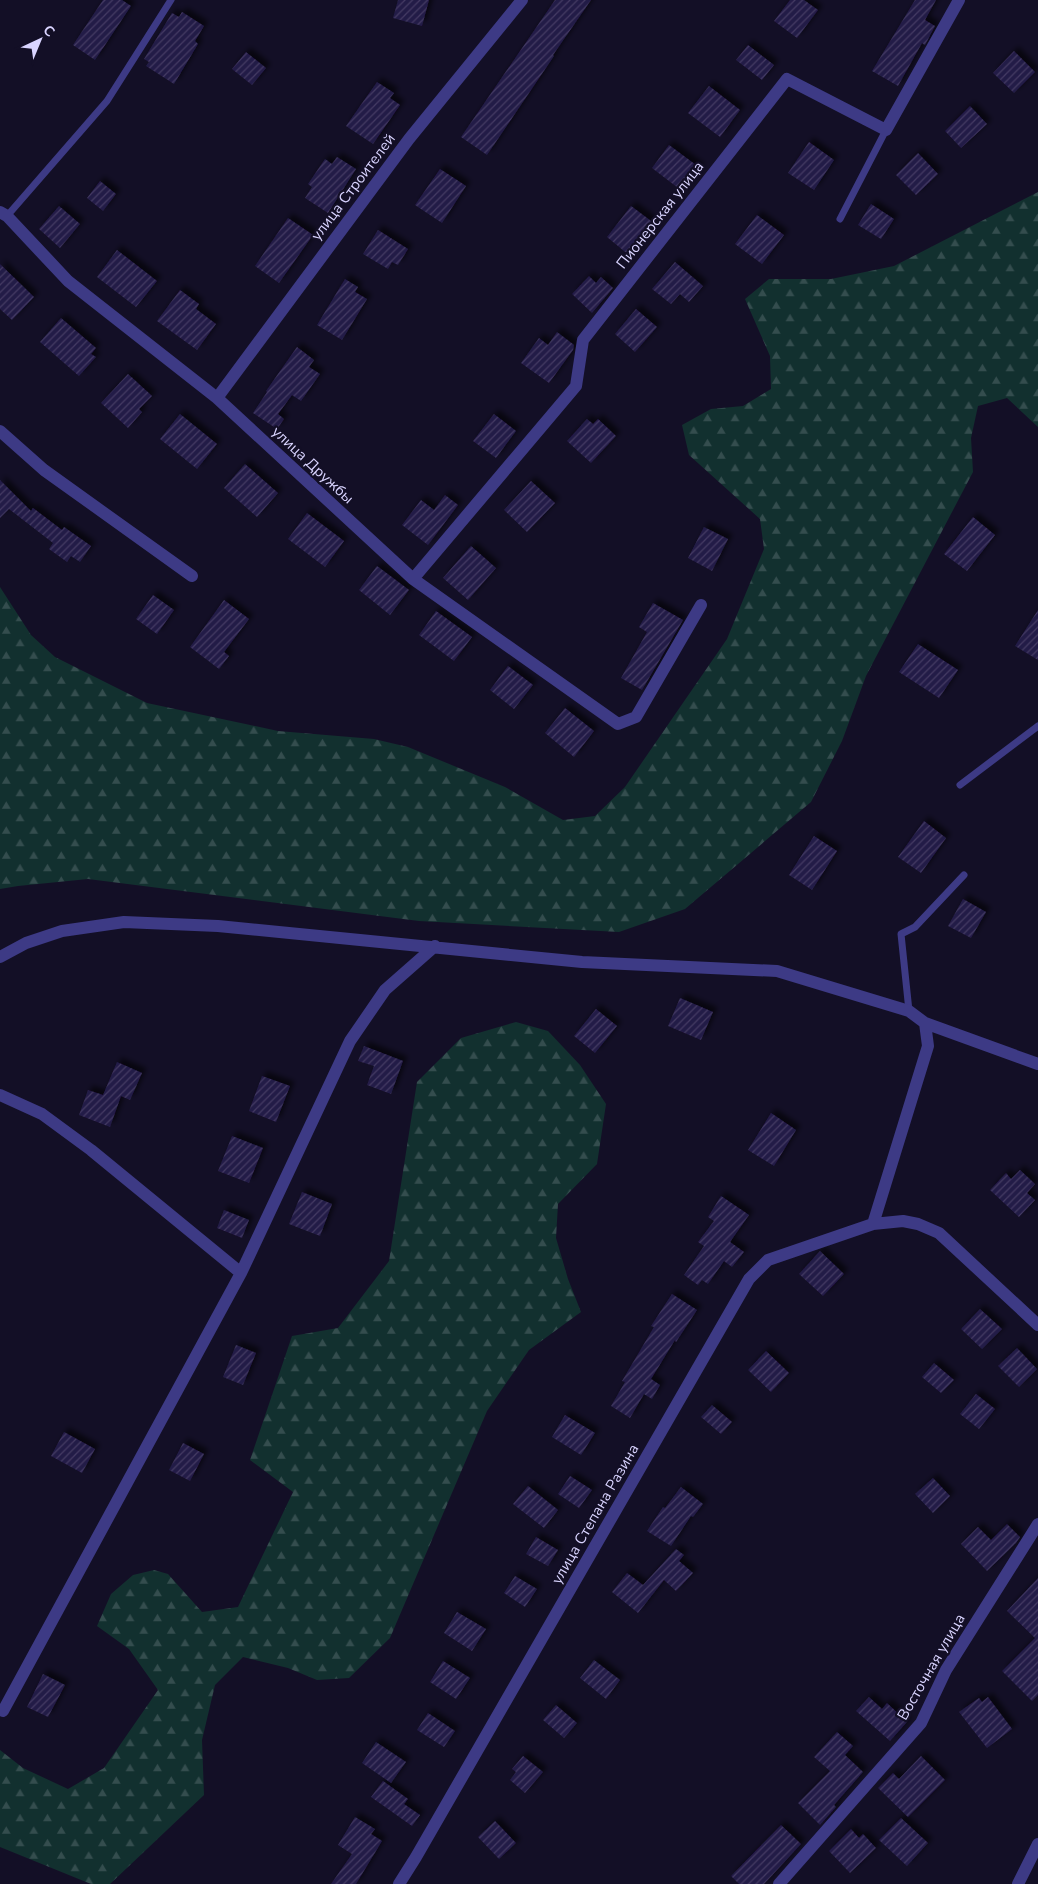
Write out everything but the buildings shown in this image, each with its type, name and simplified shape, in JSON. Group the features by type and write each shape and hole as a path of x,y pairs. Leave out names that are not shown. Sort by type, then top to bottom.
{"street":[{"name":"улица Строителей","path":"217,398 409,138 522,0"},
{"path":"886,130 959,0"},
{"name":"Пионерская улица","path":"413,579 576,386 583,340 787,80 886,130"},
{"name":"улица Дружбы","path":"3,214 68,282 217,398 413,579 618,724 636,718 701,605"},
{"path":"0,431 44,470 192,576"},
{"path":"0,957 26,943 62,931 124,922 218,926 436,946 582,962 777,971 909,1011 925,1023 1038,1064"},
{"path":"3,1711 241,1273 350,1041 385,990 436,946"},
{"path":"873,1224 928,1046 925,1023"},
{"path":"0,1095 42,1114 92,1150 241,1273"},
{"name":"улица Степана Разина","path":"399,1884 421,1849 749,1279 768,1260 873,1224 903,1221 918,1224 939,1233 1038,1325"},
{"name":"Восточная улица","path":"779,1884 921,1723 946,1670 1037,1527"},
{"path":"1018,1884 1038,1844"}],"lane":[{"path":"3,214 107,101 171,0"},
{"path":"840,219 886,130"},
{"path":"960,785 1038,726"},
{"path":"909,1011 901,934 915,926 964,875"}],"green space":[{"path":"1038,192 1038,427 1007,398 978,406 971,438 973,472 866,676 842,741 811,802 685,909 619,932 419,921 88,879 0,889 0,587 31,635 55,657 147,703 278,731 374,739 408,747 505,787 563,820 595,816 625,787 727,639 764,549 760,519 689,455 682,425 711,409 743,406 771,389 770,356 745,299 769,279 831,279 894,266"},
{"path":"516,1022 548,1031 580,1065 606,1104 597,1164 558,1204 556,1238 568,1279 581,1312 529,1350 487,1411 390,1638 349,1678 317,1680 288,1668 243,1657 215,1685 202,1740 204,1795 110,1884 91,1884 0,1847 0,1750 23,1768 68,1789 104,1768 158,1690 129,1649 97,1626 111,1594 133,1575 154,1570 168,1574 202,1612 238,1607 293,1492 250,1460 292,1336 338,1328 389,1261 417,1082 461,1038"}]}
